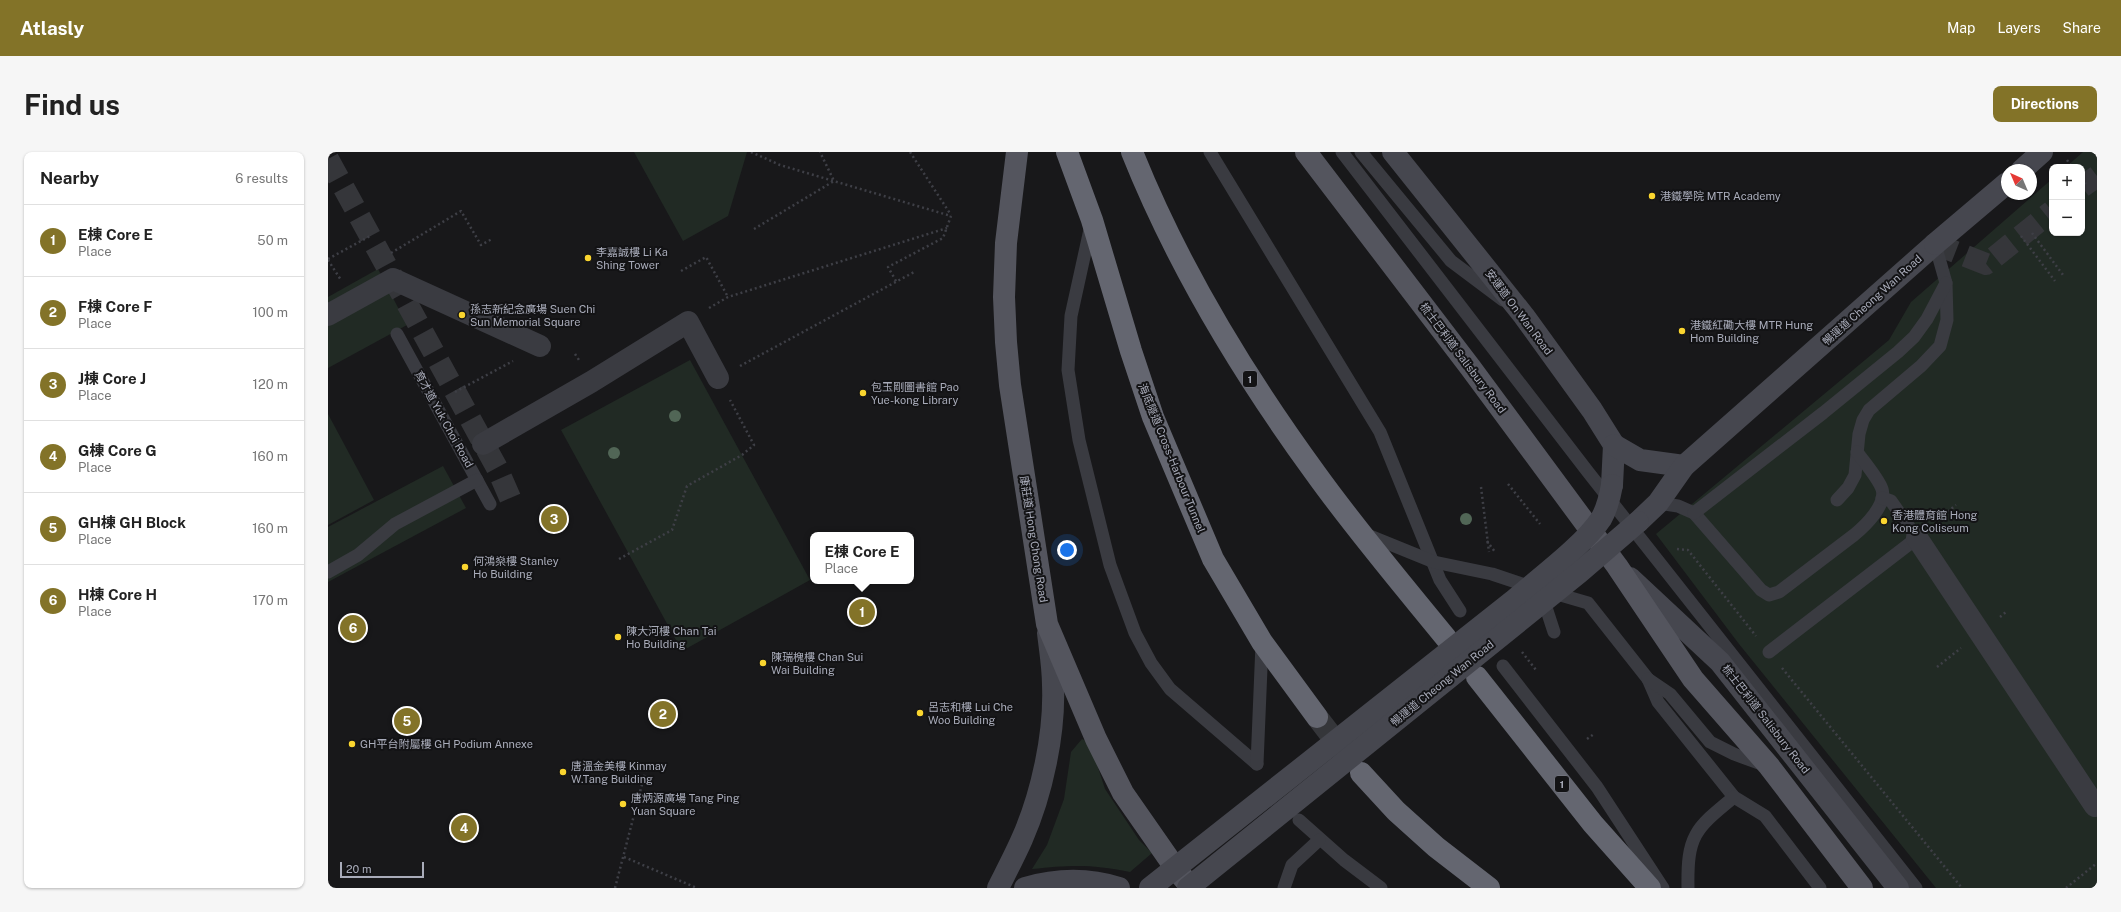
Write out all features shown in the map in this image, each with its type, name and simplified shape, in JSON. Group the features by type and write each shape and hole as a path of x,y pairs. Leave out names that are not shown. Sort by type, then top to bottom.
{"highway":[{"name":"海底隧道 Cross-Harbour Tunnel","path":"1068,152 1092,220 1131,352 1153,417 1213,559 1262,642 1317,717"},
{"name":"1","path":"1132,152 1159,214 1182,260 1219,327 1285,431 1360,531 1446,638"},
{"name":"1","path":"1478,677 1593,824 1650,888"},
{"path":"1361,773 1396,811 1436,847 1489,888"}],"main road":[{"name":"康莊道 Hong Chong Road","path":"1017,152 1006,242 1004,297 1006,342 1010,385 1047,624 1096,739 1123,793 1178,872 1192,888"},
{"name":"梳士巴利道 Salisbury Road","path":"1306,152 1470,367 1617,566 1692,679 1769,766 1862,888"}],"street":[{"name":"安運道 On Wan Road","path":"1393,152 1524,316 1592,410 1614,445"},
{"path":"2029,164 2042,152"},
{"name":"暢運道 Cheong Wan Road","path":"1188,888 1580,572 1658,503 1684,466 1935,244 2001,188"},
{"path":"328,315 393,279 540,346"},
{"path":"483,444 591,382 688,322 718,378"},
{"path":"1614,445 1640,460 1684,466"},
{"name":"暢運道 Cheong Wan Road","path":"1150,888 1507,606 1566,555 1601,519 1608,502 1612,484 1614,445"},
{"path":"1917,538 2095,806 2097,805"},
{"name":"梳士巴利道 Salisbury Road","path":"1617,566 1720,662 1898,888"},
{"path":"998,888 1022,838 1034,804 1046,758 1054,686 1047,624"},
{"path":"1025,888 1065,880 1095,882 1119,888"}],"lane":[{"path":"1210,152 1380,432 1434,562 1440,580 1460,611"},
{"path":"1342,152 1588,472 1916,888"},
{"path":"1361,152 1451,261 1524,316"},
{"path":"1092,220 1070,316 1068,370 1079,440 1110,565 1135,633 1151,663 1170,689 1257,764 1262,642"},
{"path":"1837,500 1848,488 1855,475 1859,434 1869,410 1921,366 1940,346 1947,320 1946,283 1935,244"},
{"path":"1694,513 1823,413 1898,352 1914,336 1927,319 1946,283"},
{"name":"育才道 Yuk Choi Road","path":"397,334 455,427 477,480 490,504"},
{"path":"1658,503 1678,506 1694,513 1761,590 1769,595 1779,592 1865,526 1877,510 1882,498 1882,489 1857,452"},
{"path":"328,572 358,555 395,524 477,480"},
{"path":"1769,652 1917,538 1891,501 1882,498"},
{"path":"1360,531 1434,562 1492,574 1588,603 1648,679 1658,702 1734,797 1764,816 1820,888"},
{"path":"1540,589 1554,632"},
{"path":"1503,666 1597,787 1663,888"},
{"path":"1648,679 1670,694 1710,742 1734,754 1769,766"},
{"path":"1688,888 1687,864 1691,844 1703,822 1734,797"},
{"path":"1299,820 1319,840 1381,888"},
{"path":"1284,888 1292,865 1319,840"}],"path":[{"path":"751,152 780,165 951,216"},
{"path":"820,152 834,181"},
{"path":"910,152 951,216"},
{"path":"754,229 834,181"},
{"path":"389,255 461,212 480,245 492,238"},
{"path":"896,281 888,267 944,238 951,216"},
{"path":"681,271 706,257 728,297 947,228"},
{"path":"2032,233 2063,275"},
{"path":"342,281 328,260 370,236"},
{"path":"2021,236 2055,280"},
{"path":"760,354 916,271"},
{"path":"455,392 540,346"},
{"path":"619,559 672,530 687,486 742,456 754,445 718,378"},
{"path":"1508,484 1540,524"},
{"path":"1487,541 1495,552"},
{"path":"1673,549 1688,550 1769,652 1962,888"},
{"path":"1587,740 1594,734"},
{"path":"615,888 646,769"},
{"path":"624,857 697,888"},
{"path":"2066,888 2097,863"}],"shaded area":[{"path":"634,152 747,152 728,216 683,241"},
{"name":"香港體育館 Hong Kong Coliseum","path":"2083,152 2097,152 2097,888 1936,888 1739,644 1656,534 1889,340 1911,302 2028,200 2037,200 2037,192 2049,182 2049,236 2085,236 2085,164 2069,164"},
{"path":"378,269 407,325 328,368 328,297"},
{"path":"690,360 810,580 682,651 561,430"},
{"path":"328,414 374,500 328,525"},
{"path":"443,466 466,508 328,582 328,527"},
{"path":"1082,739 1090,743 1105,789 1139,840 1152,853 1130,872 1092,866 1032,869 1047,845 1064,799 1071,752"}],"tunnel":[{"path":"328,159 497,468 511,500"},
{"path":"2085,185 2097,176"},
{"path":"1935,244 1986,264 2049,213"},
{"path":"1317,717 1347,756"}],"place":[{"name":"港鐵學院 MTR Academy","path":"1652,196"},
{"name":"李嘉誠樓 Li Ka Shing Tower","path":"588,258"},
{"name":"孫志新紀念廣場 Suen Chi Sun Memorial Square","path":"462,315"},
{"name":"港鐵紅磡大樓 MTR Hung Hom Building","path":"1682,331"},
{"name":"包玉剛圖書館 Pao Yue-kong Library","path":"863,393"},
{"name":"J棟 Core J","path":"554,519"},
{"name":"香港體育館 Hong Kong Coliseum","path":"1884,521"},
{"name":"何鴻燊樓 Stanley Ho Building","path":"465,567"},
{"name":"E棟 Core E","path":"862,612"},
{"name":"H棟 Core H","path":"353,628"},
{"name":"陳大河樓 Chan Tai Ho Building","path":"618,637"},
{"name":"陳瑞槐樓 Chan Sui Wai Building","path":"763,663"},
{"name":"呂志和樓 Lui Che Woo Building","path":"920,713"},
{"name":"F棟 Core F","path":"663,714"},
{"name":"GH棟 GH Block","path":"407,721"},
{"name":"GH平台附屬樓 GH Podium Annexe","path":"352,744"},
{"name":"唐溫金美樓 Kinmay W.Tang Building","path":"563,772"},
{"name":"唐炳源廣場 Tang Ping Yuan Square","path":"623,804"},
{"name":"G棟 Core G","path":"464,828"}]}
